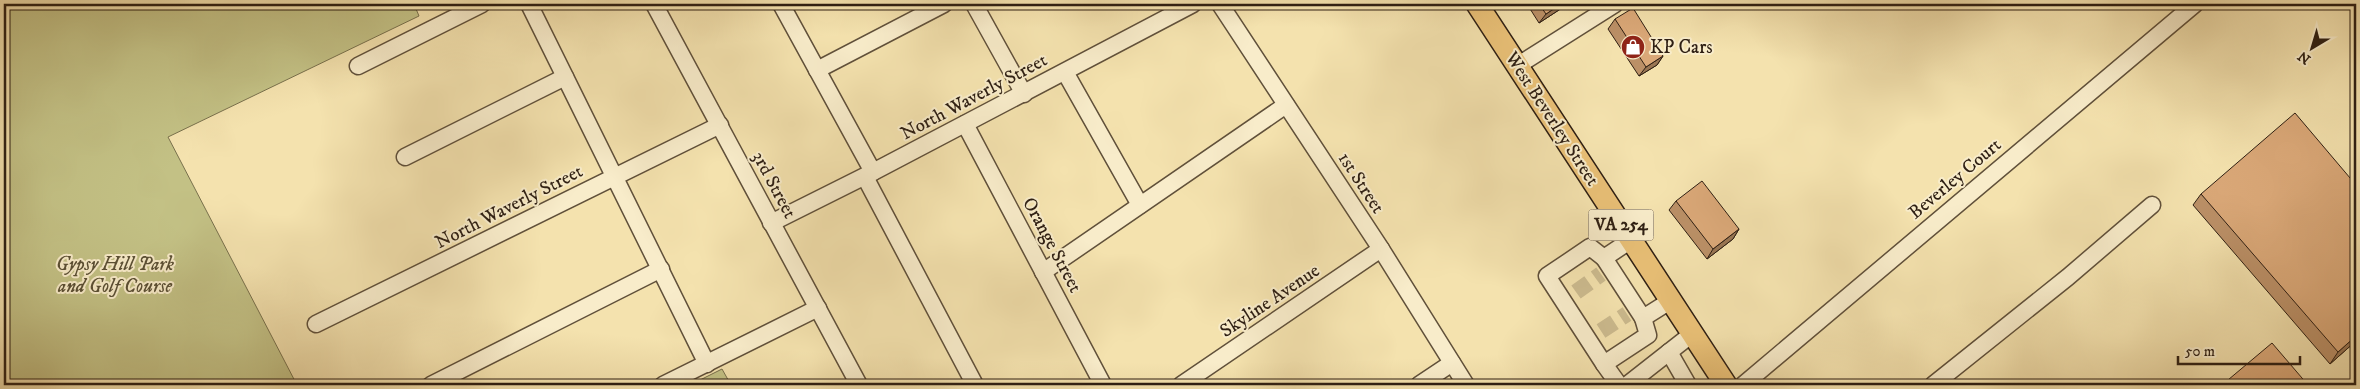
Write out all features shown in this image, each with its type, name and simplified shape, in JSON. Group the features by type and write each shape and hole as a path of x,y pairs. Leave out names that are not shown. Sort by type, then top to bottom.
{"main road":[{"name":"West Beverley Street","path":"1478,4 1516,66 1726,385"}],"street":[{"path":"358,66 482,4"},
{"path":"529,4 707,364"},
{"name":"3rd Street","path":"654,4 860,385"},
{"path":"781,4 817,70 975,385"},
{"path":"817,70 944,4"},
{"path":"974,4 1024,94"},
{"name":"North Waverly Street","path":"771,223 869,175 1193,4"},
{"name":"1st Street","path":"1220,4 1381,249 1466,385"},
{"path":"1516,66 1615,4"},
{"name":"Beverley Court","path":"1743,385 2195,4"},
{"path":"1065,72 1140,205"},
{"path":"404,157 565,77"},
{"path":"1043,272 1286,105"},
{"name":"Orange Street","path":"965,124 1103,385"},
{"name":"North Waverly Street","path":"316,324 720,125"},
{"path":"1933,385 2068,277 2152,205"},
{"path":"1605,267 1631,240"},
{"path":"1604,364 1648,335 1605,267 1590,247 1547,276 1569,296 1595,335 1604,364 1619,385"},
{"name":"Skyline Avenue","path":"1181,385 1381,249"},
{"path":"431,385 661,269"},
{"path":"1635,313 1670,301"},
{"path":"663,385 818,308"},
{"path":"1627,385 1692,334"},
{"path":"1669,352 1688,385"},
{"path":"1420,385 1452,363"}],"green space":[{"name":"Gypsy Hill Park and Golf Course","path":"4,4 414,4 419,16 168,137 297,385 4,385"},
{"path":"722,369 731,385 690,385"}],"building":[{"path":"1539,4 1561,4 1546,14"},
{"path":"1633,8 1663,56 1646,67 1615,19"},
{"path":"2295,113 2356,185 2356,336 2338,352 2201,194"},
{"path":"1702,181 1739,229 1713,249 1676,201"},
{"path":"2272,343 2308,385 2222,385"}],"tunnel":[{"path":"1576,292 1601,274"},
{"path":"1601,331 1627,314"}],"place":[{"name":"KP Cars","path":"1633,47"}]}
